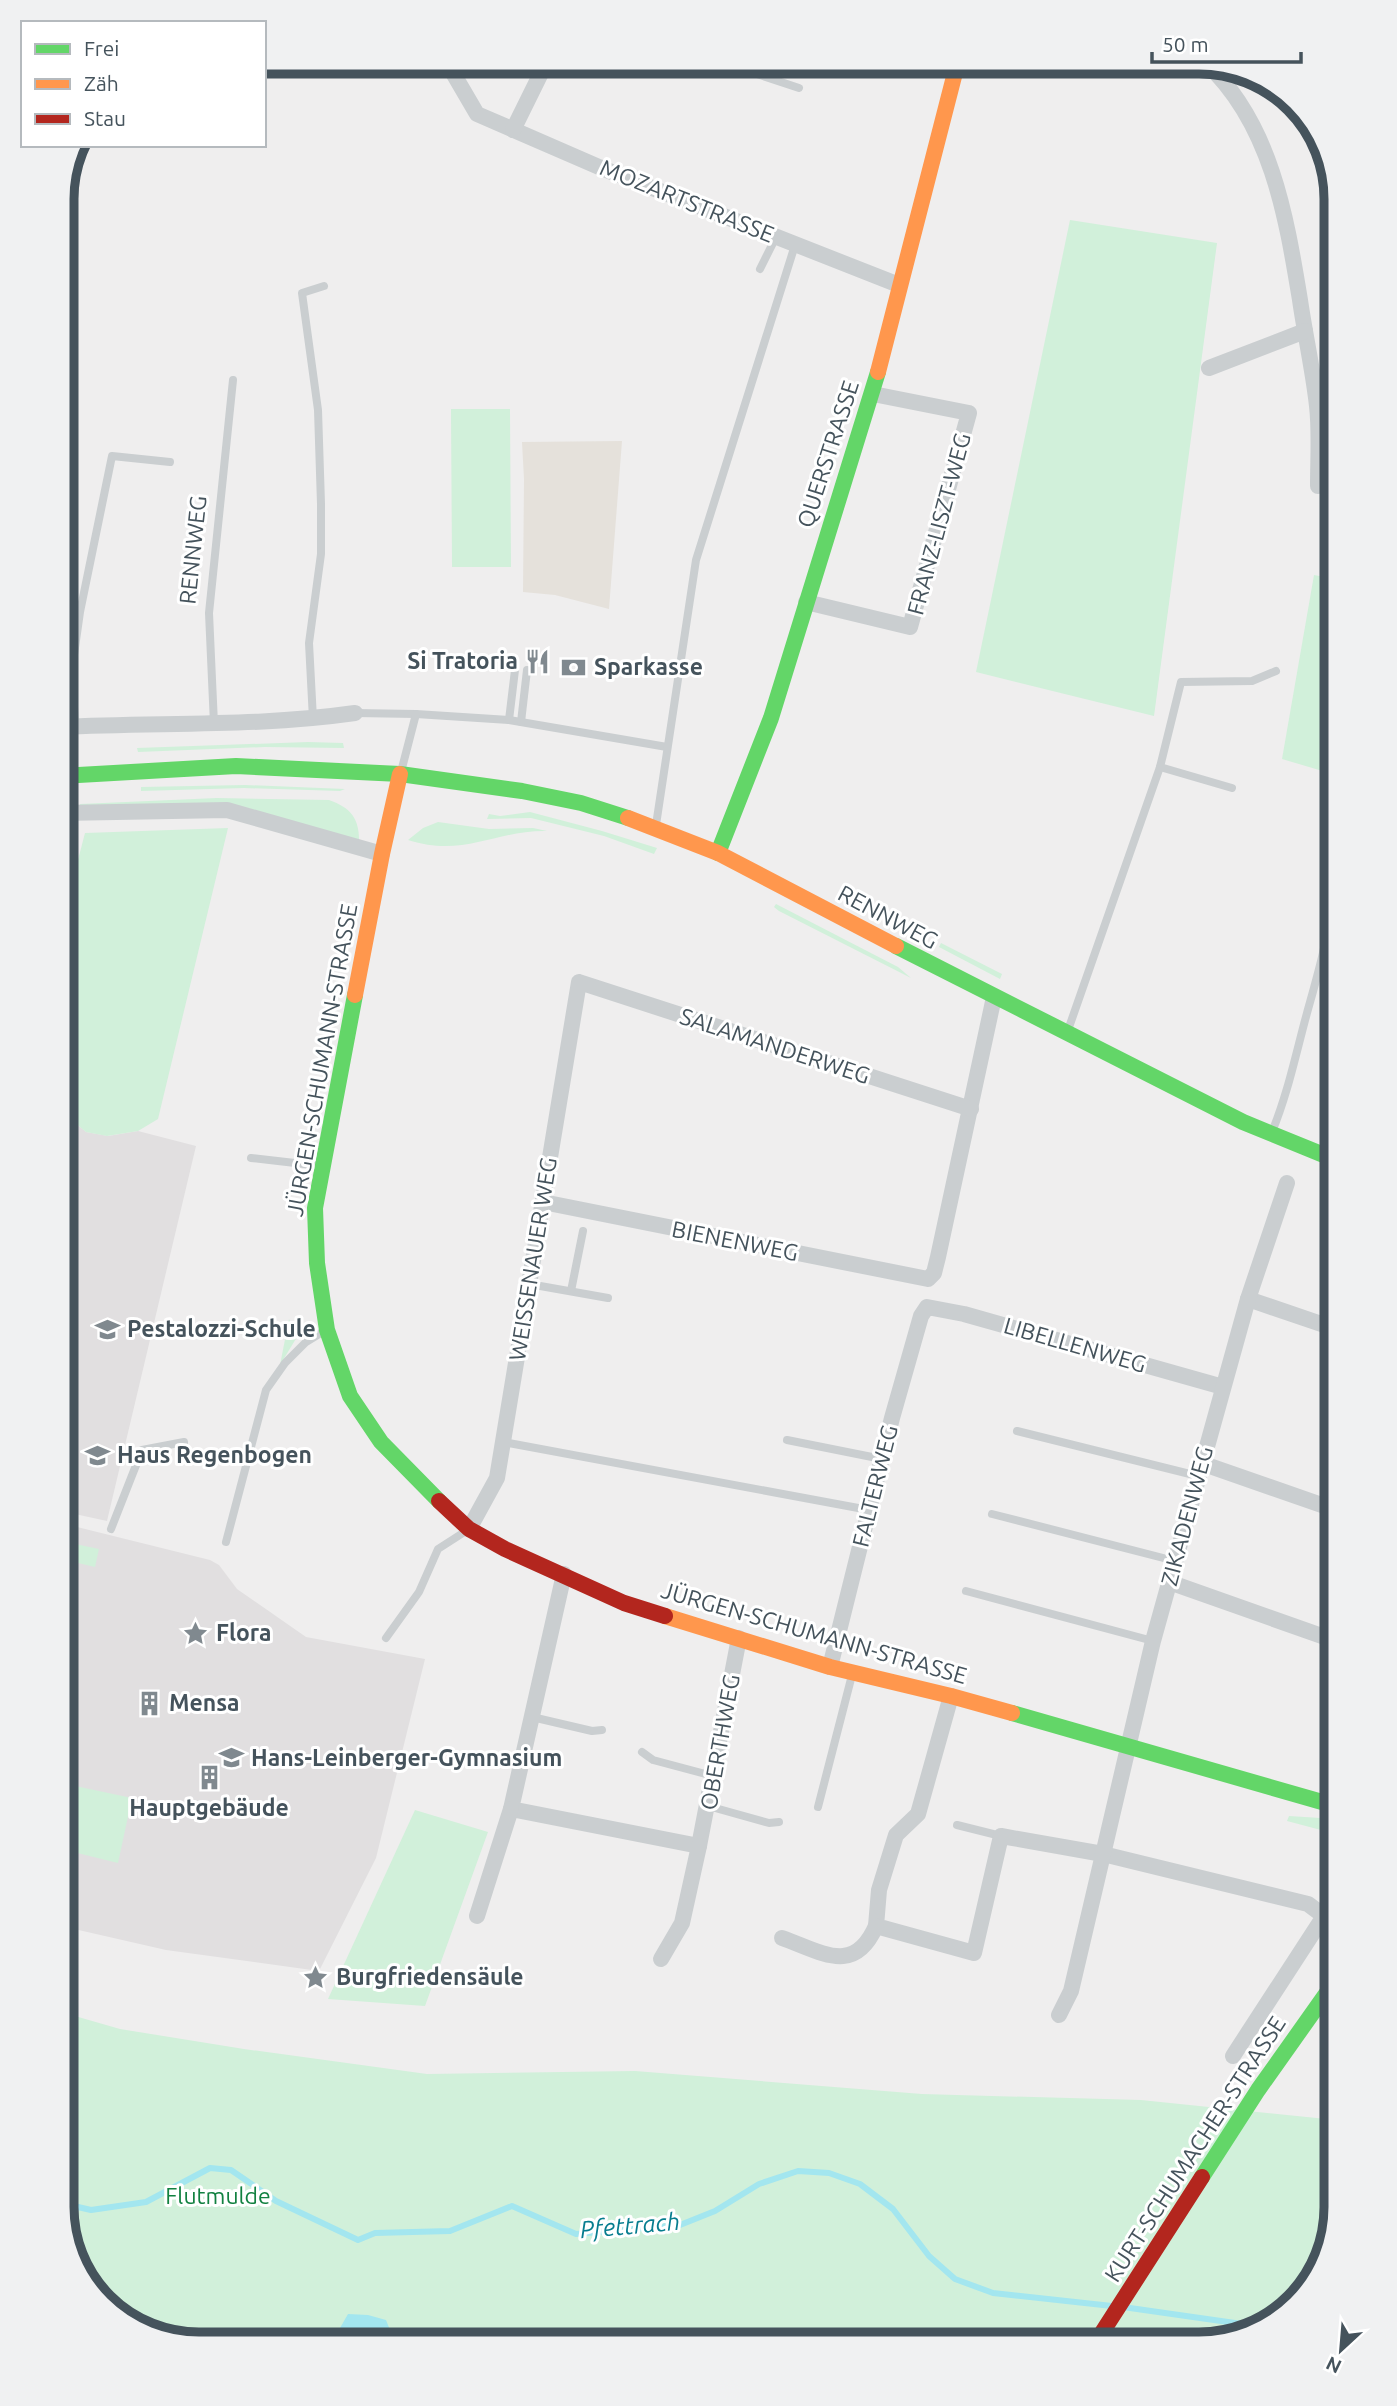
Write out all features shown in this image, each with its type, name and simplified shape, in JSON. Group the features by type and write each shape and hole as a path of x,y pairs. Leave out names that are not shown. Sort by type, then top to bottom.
{"street":[{"name":"MOZARTSTRASSE","path":"454,74 477,114 599,167 899,285"},
{"path":"513,130 541,74"},
{"name":"QUERSTRASSE","path":"718,853 771,718 839,495 873,394 955,74"},
{"path":"1216,75 1242,106 1263,144 1289,232 1317,407 1318,486"},
{"path":"1209,368 1305,331"},
{"name":"FRANZ-LISZT-WEG","path":"806,602 910,627 969,413 873,394"},
{"path":"74,726 214,724 313,719 355,713"},
{"name":"RENNWEG","path":"74,775 236,766 400,774 522,791 581,803 656,827 718,853 1066,1035 1271,1134 1324,1155"},
{"name":"JÜRGEN-SCHUMANN-STRASSE","path":"400,774 382,853 315,1211 317,1263 327,1330 350,1396 381,1442 469,1529 505,1549 624,1603 830,1667 951,1696 1324,1803"},
{"path":"74,813 227,810 382,853"},
{"name":"SALAMANDERWEG","path":"579,982 971,1109"},
{"name":"WEISSENAUER WEG","path":"469,1529 497,1478 579,982"},
{"path":"971,1109 994,997"},
{"name":"BIENENWEG","path":"542,1202 928,1279 934,1273 971,1109"},
{"name":"ZIKADENWEG","path":"1059,2015 1071,1992 1153,1641 1199,1469 1248,1299 1287,1183"},
{"path":"1248,1299 1324,1325"},
{"name":"LIBELLENWEG","path":"926,1307 964,1314 1223,1387"},
{"name":"FALTERWEG","path":"830,1667 882,1459 921,1316 926,1307"},
{"path":"1199,1469 1324,1506"},
{"path":"477,1916 511,1809 564,1574"},
{"path":"1169,1582 1324,1637"},
{"name":"OBERTHWEG","path":"661,1959 682,1923 708,1807 739,1637"},
{"path":"782,1938 829,1955 852,1956 870,1941 876,1926 879,1890 896,1835 918,1814 951,1696"},
{"path":"511,1809 699,1846"},
{"path":"876,1926 974,1952 1002,1836 1103,1854 1308,1904 1324,1916 1233,2056"},
{"name":"KURT-SCHUMACHER-STRASSE","path":"1102,2332 1258,2090 1324,1997"}],"lane":[{"path":"757,74 799,88"},
{"path":"761,269 776,237"},
{"path":"656,827 696,560 795,244"},
{"path":"313,719 309,643 321,554 321,504 318,410 302,293 324,286"},
{"name":"RENNWEG","path":"214,724 209,613 233,380"},
{"path":"74,655 80,612 113,456 170,462"},
{"path":"509,720 515,670"},
{"path":"521,722 527,670"},
{"path":"1066,1035 1160,767 1181,682 1252,681 1276,671"},
{"path":"355,713 509,720 667,747"},
{"path":"400,774 416,714"},
{"path":"1160,767 1232,788"},
{"path":"1271,1134 1283,1106 1324,951"},
{"path":"251,1158 323,1166"},
{"path":"571,1291 583,1231"},
{"path":"529,1284 608,1298"},
{"path":"226,1542 266,1390 285,1363 306,1342 327,1330"},
{"path":"1017,1431 1199,1469"},
{"path":"787,1440 882,1459"},
{"path":"111,1529 142,1450 184,1442"},
{"path":"503,1443 869,1510"},
{"path":"992,1514 1175,1561"},
{"path":"386,1638 419,1592 438,1549 469,1529"},
{"path":"966,1591 1153,1641"},
{"path":"818,1807 852,1673"},
{"path":"532,1717 592,1731 602,1730"},
{"path":"642,1752 653,1760 713,1776"},
{"path":"708,1807 769,1824 779,1822"},
{"path":"957,1825 1002,1836"}],"shaded area":[{"path":"622,441 609,609 555,595 523,592 522,442"},
{"name":"Pestalozzi-Schule","path":"74,1122 86,1132 108,1136 138,1131 196,1146 107,1521 74,1514"},
{"name":"Hans-Leinberger-Gymnasium","path":"74,1526 210,1560 219,1565 237,1589 306,1637 425,1659 376,1858 319,1971 166,1950 74,1929"}],"green space":[{"path":"1070,220 1217,243 1154,716 976,672"},
{"path":"451,409 510,409 511,567 452,567"},
{"path":"1314,575 1324,577 1324,771 1282,759"},
{"path":"343,743 344,748 265,747 138,752 137,748"},
{"path":"245,785 345,789 141,791 141,787"},
{"path":"217,798 329,800 344,807 353,816 358,828 359,844 247,809 81,811 80,804"},
{"path":"530,812 657,848 654,854 604,836 531,818 487,819 489,814 500,816"},
{"path":"438,822 489,829 533,828 547,831 528,832 463,845 428,845 408,840 423,828"},
{"path":"228,828 158,1119 138,1131 107,1136 86,1132 74,1122 74,875 85,833"},
{"path":"776,904 898,967 911,978 779,911 774,907"},
{"path":"941,943 1002,974 1000,979 939,947"},
{"path":"289,1319 297,1337 280,1365"},
{"path":"74,1544 99,1549 95,1567 74,1562"},
{"path":"74,1786 132,1798 118,1863 74,1852"},
{"path":"415,1810 488,1832 425,2006 328,1999"},
{"path":"1289,1816 1324,1818 1324,1831 1287,1821"},
{"name":"Flutmulde","path":"74,2016 120,2029 427,2074 635,2071 922,2094 1141,2100 1324,2119 1324,2208 1317,2248 1311,2263 1292,2290 1254,2320 1231,2328 1198,2332 190,2332 158,2326 143,2320 116,2301 86,2263 75,2224"}],"water":[{"path":"348,2314 368,2315 386,2320 391,2332 343,2332 340,2328"}],"waterway":[{"name":"Pfettrach","path":"74,2206 91,2210 146,2202 210,2168 231,2170 276,2201 358,2240 375,2233 450,2231 512,2206 576,2234 680,2225 715,2211 759,2184 798,2171 829,2173 860,2184 893,2209 929,2256 955,2279 993,2293 1112,2306"},
{"name":"Pfettrach","path":"1123,2307 1243,2324"}],"traffic: fast":[{"path":"718,853 771,718 878,372"},
{"path":"74,775 236,766 400,774 522,791 581,803 628,818"},
{"path":"896,946 1243,1122 1324,1155"},
{"path":"355,995 315,1208 317,1263 327,1330 350,1396 381,1442 439,1501"},
{"path":"1012,1713 1324,1803"},
{"path":"1202,2177 1258,2090 1324,1997"}],"traffic: slow":[{"path":"878,372 955,74"},
{"path":"355,995 400,774"},
{"path":"628,818 718,853 896,946"},
{"path":"665,1616 830,1667 1012,1713"}],"traffic: jam":[{"path":"439,1501 469,1529 505,1549 624,1603 665,1616"},
{"path":"1102,2332 1202,2177"}],"place":[{"name":"Si Tratoria","path":"538,661"},
{"name":"Sparkasse","path":"574,667"},
{"name":"Pestalozzi-Schule","path":"107,1329"},
{"name":"Haus Regenbogen","path":"97,1455"},
{"name":"Flora","path":"196,1633"},
{"name":"Mensa","path":"149,1703"},
{"name":"Hans-Leinberger-Gymnasium","path":"231,1758"},
{"name":"Hauptgebäude","path":"209,1778"},
{"name":"Burgfriedensäule","path":"316,1977"}]}
